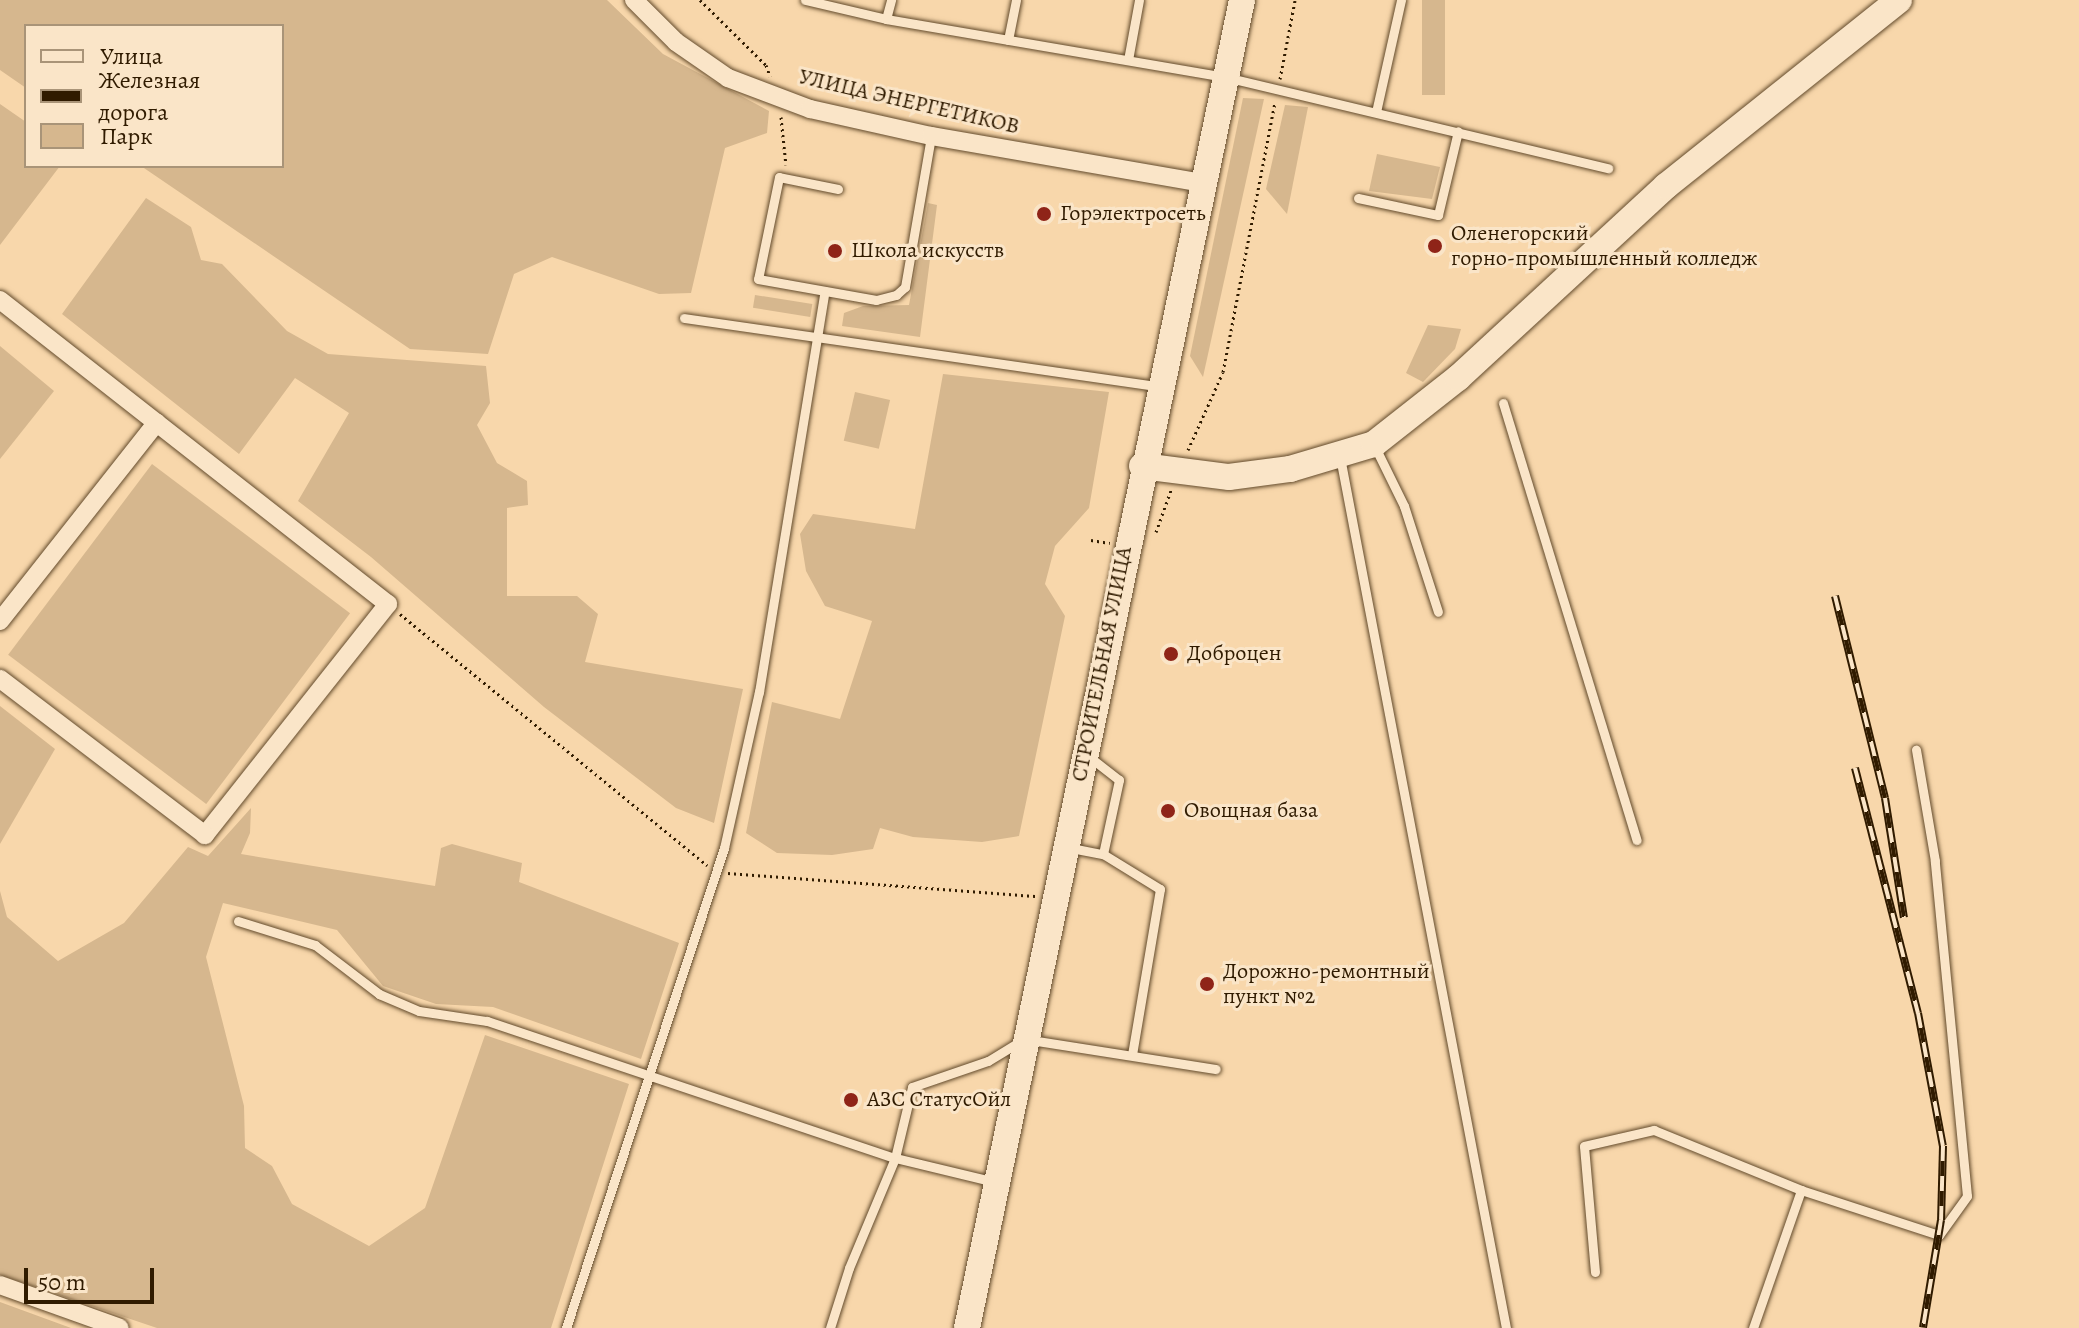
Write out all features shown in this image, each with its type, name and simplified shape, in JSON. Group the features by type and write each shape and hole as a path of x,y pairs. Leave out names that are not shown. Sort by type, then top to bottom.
{"street":[{"name":"УЛИЦА ЭНЕРГЕТИКОВ","path":"634,0 676,42 728,78 810,109 931,136 1203,183"},
{"name":"СТРОИТЕЛЬНАЯ УЛИЦА","path":"967,1328 1063,847 1242,0"},
{"path":"1142,466 1229,477 1340,457 1374,444 1458,378 1666,186 1899,0"},
{"path":"0,300 388,604 205,835 0,679"},
{"path":"0,621 157,422"},
{"path":"0,1285 120,1328"}],"lane":[{"path":"805,0 886,19 1278,88 1608,168"},
{"path":"886,19 891,0"},
{"path":"1008,40 1016,0"},
{"path":"1128,60 1139,0"},
{"path":"1376,112 1401,0"},
{"path":"1358,198 1438,215 1458,131"},
{"path":"838,189 779,177 758,279 876,300 905,287 931,136"},
{"path":"566,1328 716,872 759,692 820,339 825,291"},
{"path":"684,318 1160,387"},
{"path":"1503,403 1637,840"},
{"path":"1374,444 1404,506 1438,612"},
{"path":"1340,457 1506,1328"},
{"path":"1595,1272 1584,1146 1654,1130 1801,1190 1939,1235 1967,1196 1935,861 1916,750"},
{"path":"1084,753 1119,780 1103,854"},
{"path":"1063,847 1103,854 1160,889 1132,1055"},
{"path":"238,921 315,945 379,994 419,1011 487,1021 895,1158 995,1182"},
{"path":"830,1328 849,1268 895,1158 912,1087 988,1061 1024,1039 1216,1069"},
{"path":"1753,1328 1801,1190"}],"path":[{"path":"1154,536 1178,471 1223,372 1295,0"},
{"path":"388,604 716,872 1053,898"}],"green space":[{"path":"0,0 607,0 663,54 769,111 767,133 725,148 691,293 659,294 552,257 514,274 488,354 410,349 144,168 284,168 284,24 24,24 24,87 0,70"},
{"path":"1422,0 1445,0 1445,95 1422,95"},
{"path":"1243,98 1264,99 1203,377 1190,356"},
{"path":"0,104 24,121 24,168 58,168 0,245"},
{"path":"1285,105 1308,107 1287,214 1266,189"},
{"path":"1377,154 1440,167 1432,199 1369,191"},
{"path":"146,198 191,227 201,260 222,264 287,331 328,354 486,366 490,403 477,425 497,463 527,481 528,505 507,508 507,596 577,596 598,614 585,662 743,689 714,823 676,808 544,707 371,557 298,501 349,413 295,378 239,454 62,314"},
{"path":"928,203 937,205 920,337 842,326 844,313 863,306 909,305"},
{"path":"755,295 812,304 810,317 753,308"},
{"path":"1428,325 1461,329 1455,349 1423,382 1406,373"},
{"path":"0,346 54,391 0,459"},
{"path":"943,374 1109,392 1089,508 1055,546 1045,584 1065,616 1019,836 982,842 913,837 880,828 873,849 832,855 777,853 746,833 772,702 840,719 872,621 825,606 806,571 800,534 813,514 915,529"},
{"path":"855,392 890,400 879,449 844,441"},
{"path":"152,464 350,613 206,804 8,655"},
{"path":"0,706 55,749 0,844"},
{"path":"251,808 250,833 241,854 435,886 441,848 452,844 522,863 519,882 679,943 641,1059 493,1007 436,1004 383,986 337,930 223,903 206,957 244,1106 245,1148 272,1166 292,1204 369,1246 425,1208 485,1035 629,1084 551,1328 157,1328 0,1275 0,891 7,917 58,961 124,923 188,847 208,856"},
{"path":"0,1302 71,1328 0,1328"}],"railway":[{"path":"1835,596 1885,798 1904,918"},
{"path":"1855,768 1918,1013 1943,1146 1941,1220 1923,1328"}],"place":[{"name":"Горэлектросеть","path":"1044,214"},
{"name":"Оленегорский горно-промышленный колледж","path":"1435,246"},
{"name":"Школа искусств","path":"835,251"},
{"name":"Доброцен","path":"1171,654"},
{"name":"Овощная база","path":"1168,811"},
{"name":"Дорожно-ремонтный пункт №2","path":"1207,984"},
{"name":"АЗС СтатусОйл","path":"851,1100"}]}
